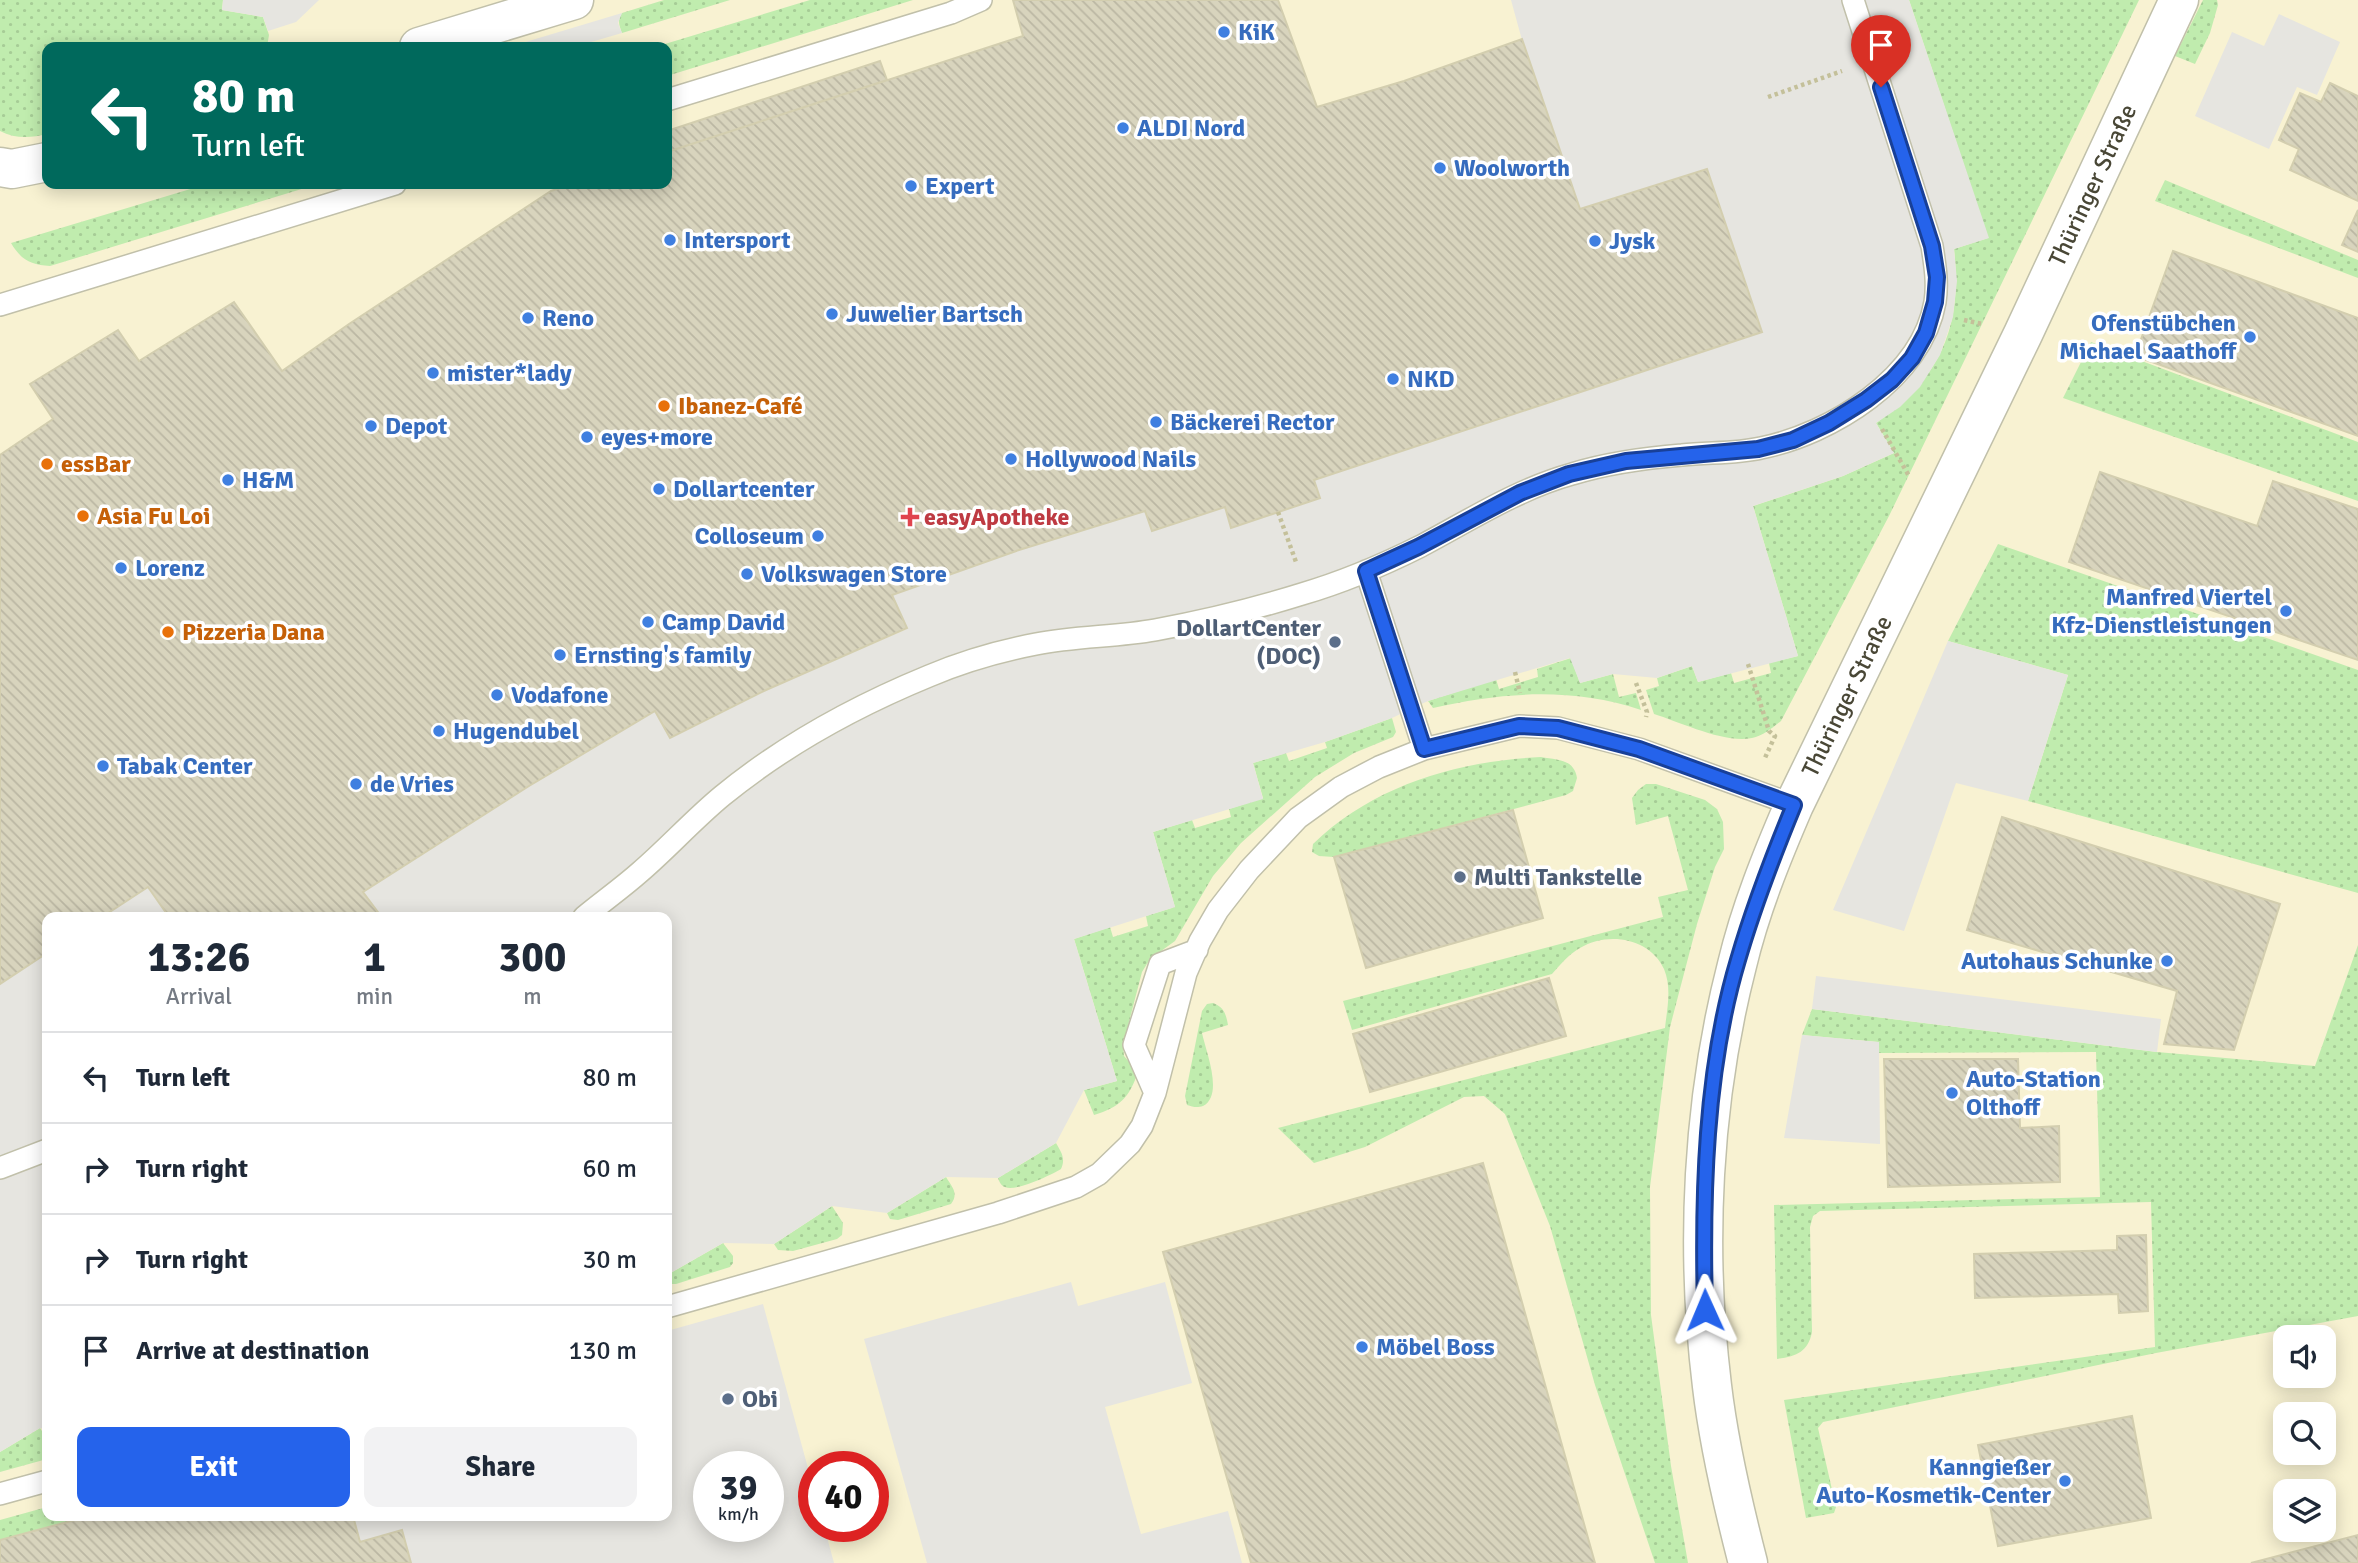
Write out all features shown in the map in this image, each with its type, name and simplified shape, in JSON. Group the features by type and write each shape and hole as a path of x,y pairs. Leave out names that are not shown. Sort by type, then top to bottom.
{"street":[{"path":"435,42 574,0"},
{"name":"Thüringer Straße","path":"1748,1563 1731,1495 1712,1387 1705,1310 1703,1231 1705,1171 1715,1077 1737,961 1773,855 1794,805 1947,494 2179,0"},
{"path":"0,167 12,169 42,163"}],"lane":[{"path":"672,98 951,13 981,0"},
{"path":"590,912 638,874 722,796 780,754 868,704 930,675 1037,643 1152,630 1262,606 1366,571 1520,493 1569,474 1626,461 1758,449 1793,440 1829,423 1866,400 1892,380 1912,358 1926,333 1935,302 1937,277 1932,246 1853,0"},
{"path":"0,304 379,189"},
{"path":"1366,571 1424,749"},
{"path":"672,1306 998,1213 1076,1187 1099,1174 1130,1144 1142,1126 1155,1093 1177,1001 1197,950 1218,910 1249,870 1298,818 1341,787 1379,767 1424,749 1519,726 1558,728 1639,749 1794,805"},
{"path":"1155,1093 1133,1045 1160,964 1197,950"},
{"path":"0,1168 42,1152"},
{"path":"0,1494 42,1482"}],"path":[{"path":"1768,97 1872,61"},
{"path":"1866,400 1912,481 1947,494"},
{"path":"1278,512 1306,593"},
{"path":"1748,664 1769,731 1775,736"}],"shaded area":[{"path":"0,0 2358,0 2358,1563 0,1563"},
{"path":"223,0 319,0 296,22 268,31 263,17 222,10"},
{"name":"DollartCenter (DOC)","path":"1511,0 1909,0 1989,238 1954,249 1957,281 1953,317 1940,355 1920,387 1900,407 1876,423 1894,453 1843,476 1753,506 1798,656 1698,682 1692,666 1657,678 1613,674 1580,683 1570,658 1428,701 1392,718 1325,742 1253,763 1263,799 1153,832 1175,907 1074,939 1117,1081 1084,1090 1056,1143 998,1178 946,1177 887,1213 832,1206 774,1244 723,1243 672,1272 672,912 378,912 363,892 529,786 655,711 670,738 766,690 907,629 892,595 1019,550 1145,511 1152,530 1225,507 1231,528 1320,498 1314,480 1761,332 1707,169 1580,209"},
{"path":"622,13 618,23 622,33 591,42 526,42"},
{"path":"2279,14 2340,42 2317,95 2297,87 2269,149 2195,116 2232,32 2264,46"},
{"path":"1948,641 2068,675 2028,801 1956,783 1904,931 1833,910"},
{"path":"148,887 166,912 110,912"},
{"path":"42,956 42,1428 0,1452 0,984"},
{"path":"1816,976 2161,1019 2157,1052 1812,1009"},
{"path":"1802,1035 1879,1042 1880,1144 1784,1138"},
{"path":"1071,1282 1078,1306 1165,1282 1192,1383 1105,1407 1141,1534 1228,1511 1242,1563 927,1563 864,1339"},
{"name":"Obi","path":"763,1304 803,1451 798,1451 798,1542 828,1542 834,1563 411,1563 402,1530 360,1542 354,1521 672,1521 672,1330"}],"green space":[{"path":"0,0 223,0 222,10 263,17 269,35 268,42 42,42 42,135 17,137 0,131"},
{"path":"664,0 730,0 622,33 619,18 622,13"},
{"path":"810,0 913,0 672,74 671,42"},
{"path":"1909,0 2139,0 1889,516 1781,721 1764,734 1752,738 1716,735 1654,714 1646,690 1659,686 1657,678 1692,666 1698,682 1731,673 1734,683 1771,673 1769,663 1798,656 1753,506 1843,476 1894,453 1876,423 1916,388 1942,349 1955,303 1954,249 1988,238"},
{"path":"2203,0 2217,0 2218,5 2210,33 2195,64 2175,56"},
{"path":"2165,180 2358,260 2358,278 2155,201"},
{"path":"190,189 302,189 50,266 27,260 11,243"},
{"path":"2091,342 2358,442 2358,501 2063,398"},
{"path":"1998,544 2358,670 2358,893 2028,801 2068,675 1948,641"},
{"path":"1571,658 1580,683 1613,674 1619,697 1636,693 1641,710 1563,695 1485,698 1433,708 1428,701 1496,679 1499,689 1538,677 1537,669"},
{"path":"1392,718 1396,732 1393,737 1354,753 1315,777 1241,843 1213,876 1175,941 1150,959 1142,972 1123,1045 1124,1056 1138,1072 1131,1089 1117,1105 1094,1115 1084,1090 1117,1081 1074,939 1110,927 1113,937 1148,926 1146,916 1175,907 1153,832 1192,820 1195,828 1231,817 1229,809 1263,798 1253,763 1286,753 1289,761 1327,748 1325,742"},
{"path":"1541,757 1559,760 1573,767 1577,778 1573,791 1334,857 1319,856 1312,852 1313,844 1337,823 1390,792 1448,771 1510,759"},
{"path":"1646,784 1656,784 1705,800 1717,809 1723,822 1724,849 1715,867 1697,924 1670,1027 1650,1187 1651,1315 1671,1466 1688,1563 1655,1563 1595,1385 1550,1226 1505,1114 1484,1096 1464,1097 1365,1147 1314,1163 1278,1128 1665,1028 1668,991 1664,969 1658,958 1649,950 1627,940 1591,943 1569,956 1552,974 1352,1030 1343,1001 1663,917 1658,897 1688,890 1668,816 1636,825 1632,798"},
{"path":"2358,945 2358,1316 2309,1325 2273,1325 2273,1332 1823,1422 1818,1428 1836,1507 1834,1513 1806,1518 1784,1400 2155,1347 2151,1202 1820,1211 1813,1216 1810,1227 1810,1339 1800,1352 1777,1359 1774,1205 2100,1197 2096,1052 1878,1053 1878,1042 1802,1035 1812,1009 2157,1052 2315,1066"},
{"path":"1213,1003 1224,1011 1228,1025 1202,1033 1212,1072 1212,1093 1203,1106 1193,1107 1187,1105 1185,1096 1202,1011 1207,1004"},
{"path":"1056,1143 1063,1158 1061,1169 1025,1185 1010,1188 1001,1185 998,1178"},
{"path":"946,1177 955,1193 951,1204 898,1220 890,1219 887,1213"},
{"path":"832,1206 843,1223 842,1235 837,1239 793,1251 778,1250 774,1244"},
{"path":"723,1243 733,1256 730,1267 676,1284 672,1284 672,1272"},
{"path":"40,1428 42,1431 42,1460 0,1472 0,1452"},
{"path":"42,1508 42,1521 71,1521 0,1540 0,1520"}],"building":[{"name":"Dollartcenter","path":"1013,0 1278,0 1317,107 1404,81 1522,39 1580,209 1707,169 1762,332 1314,480 1320,498 1231,528 1225,507 1152,531 1145,511 1019,550 892,595 907,628 766,690 670,738 655,711 529,786 363,892 378,912 166,912 148,887 110,912 42,912 42,956 0,984 0,455 53,419 30,384 118,330 139,361 234,302 282,371 551,191 672,189 672,150 1023,36"},
{"path":"880,61 887,80 672,150 672,129"},
{"path":"2330,83 2358,96 2358,201 2290,170 2299,149 2279,140 2300,93 2321,102"},
{"path":"2358,210 2358,252 2342,245"},
{"name":"Ofenstübchen Michael Saathoff","path":"2173,251 2358,318 2358,436 2135,356"},
{"name":"Manfred Viertel Kfz-Dienstleistungen","path":"2100,472 2257,526 2273,481 2358,509 2358,660 2069,562"},
{"path":"1513,810 1543,918 1366,968 1334,857"},
{"name":"Autohaus Schunke","path":"2002,817 2280,904 2234,1050 2164,1044 2177,991 1967,930"},
{"path":"1549,978 1566,1036 1370,1092 1353,1034"},
{"name":"Auto-Station Olthoff","path":"1884,1059 2018,1059 2020,1128 2059,1126 2060,1182 1888,1187"},
{"name":"Möbel Boss","path":"1483,1163 1595,1563 1251,1563 1163,1252"},
{"path":"2146,1235 2148,1311 2119,1313 2118,1294 1975,1298 1974,1254 2117,1250 2117,1236"},
{"name":"Kanngießer Auto-Kosmetik-Center","path":"2132,1416 2151,1518 1998,1546 1978,1445"},
{"path":"71,1521 354,1521 360,1542 402,1530 411,1563 0,1563 0,1540"},
{"path":"2358,1535 2358,1563 2251,1563 2336,1542"}],"place":[{"name":"KiK","path":"1224,32"},
{"name":"ALDI Nord","path":"1123,128"},
{"name":"Woolworth","path":"1440,168"},
{"name":"Expert","path":"911,186"},
{"name":"Intersport","path":"670,240"},
{"name":"Jysk","path":"1595,241"},
{"name":"Juwelier Bartsch","path":"832,314"},
{"name":"Reno","path":"528,318"},
{"name":"Ofenstübchen Michael Saathoff","path":"2250,337"},
{"name":"mister*lady","path":"433,373"},
{"name":"NKD","path":"1393,379"},
{"name":"Ibanez-Café","path":"664,406"},
{"name":"Bäckerei Rector","path":"1156,422"},
{"name":"Depot","path":"371,426"},
{"name":"eyes+more","path":"587,437"},
{"name":"Hollywood Nails","path":"1011,459"},
{"name":"essBar","path":"47,464"},
{"name":"H&M","path":"228,480"},
{"name":"Dollartcenter","path":"659,489"},
{"name":"Asia Fu Loi","path":"83,516"},
{"name":"easyApotheke","path":"910,517"},
{"name":"Colloseum","path":"818,536"},
{"name":"Lorenz","path":"121,568"},
{"name":"Volkswagen Store","path":"747,574"},
{"name":"Manfred Viertel Kfz-Dienstleistungen","path":"2286,611"},
{"name":"Camp David","path":"648,622"},
{"name":"Pizzeria Dana","path":"168,632"},
{"name":"DollartCenter (DOC)","path":"1335,642"},
{"name":"Ernsting's family","path":"560,655"},
{"name":"Vodafone","path":"497,695"},
{"name":"Hugendubel","path":"439,731"},
{"name":"Tabak Center","path":"103,766"},
{"name":"de Vries","path":"356,784"},
{"name":"Multi Tankstelle","path":"1460,877"},
{"name":"Autohaus Schunke","path":"2167,961"},
{"name":"Auto-Station Olthoff","path":"1952,1093"},
{"name":"Möbel Boss","path":"1362,1347"},
{"name":"Obi","path":"728,1399"},
{"name":"Kanngießer Auto-Kosmetik-Center","path":"2065,1481"}],"route":[{"path":"1705,1310 1705,1171 1722,1032 1737,961 1773,855 1794,805 1627,745 1558,728 1519,726 1424,749 1366,571 1520,493 1569,474 1626,461 1758,449 1793,440 1829,423 1892,380 1912,358 1926,333 1935,302 1937,277 1932,246 1881,87"}]}
